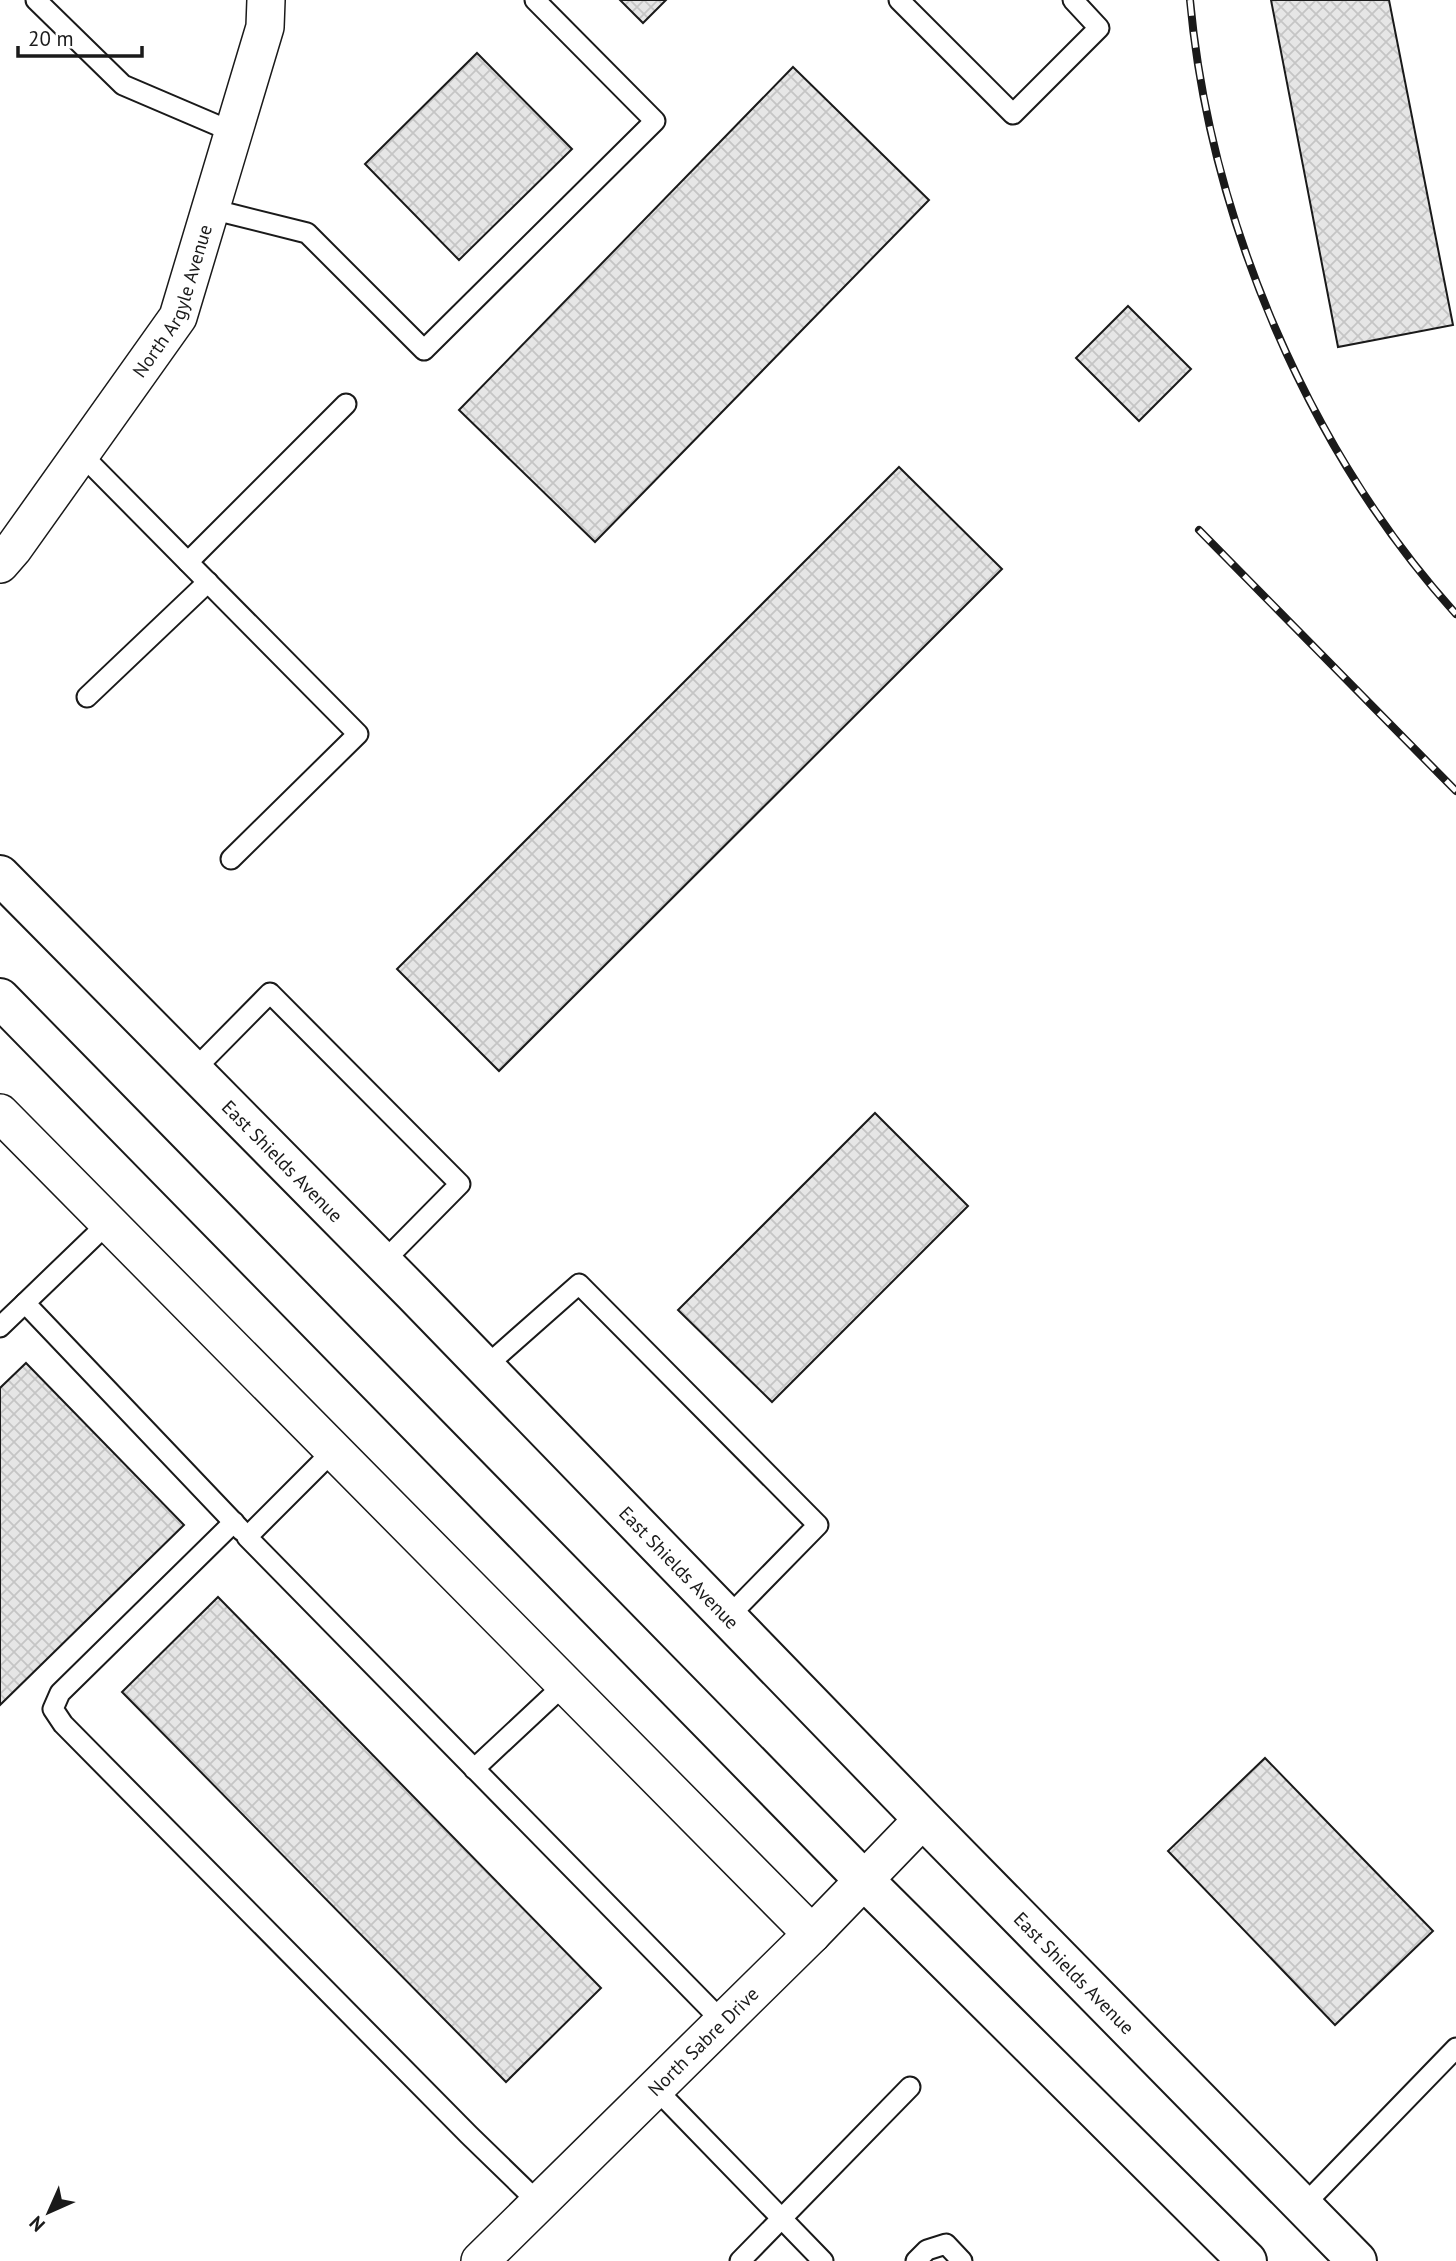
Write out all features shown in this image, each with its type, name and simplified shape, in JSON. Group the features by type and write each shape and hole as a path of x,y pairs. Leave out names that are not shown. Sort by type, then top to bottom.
{"main road":[{"name":"East Shields Avenue","path":"0,875 383,1262 923,1819 1357,2261"},
{"path":"0,998 864,1880 1247,2261"}],"street":[{"name":"North Argyle Avenue","path":"0,564 178,317 265,27 266,0"},
{"path":"0,1113 812,1934"},
{"name":"North Sabre Drive","path":"480,2261 812,1934 923,1819"}],"lane":[{"path":"36,0 123,85 233,132"},
{"path":"211,209 307,233 424,350 655,121 536,0"},
{"path":"899,0 1013,114 1099,28 1073,0"},
{"path":"188,562 346,404"},
{"path":"81,454 358,734 231,859"},
{"path":"87,697 208,582"},
{"path":"193,1071 270,993 432,1155 460,1184 383,1262"},
{"path":"0,1328 108,1223"},
{"path":"485,1367 579,1284 818,1525 727,1617"},
{"path":"25,1303 247,1537 723,2022"},
{"path":"247,1537 334,1450"},
{"path":"234,1522 60,1693 53,1709 63,1724 111,1773 459,2126 539,2203"},
{"path":"474,1769 565,1684"},
{"path":"1303,2206 1456,2048"},
{"path":"740,2261 910,2087"},
{"path":"656,2088 823,2261"},
{"path":"916,2261 927,2250 946,2244 962,2261"}],"building":[{"path":"620,0 666,0 643,23"},
{"path":"1271,0 1389,0 1453,325 1338,347"},
{"path":"477,53 572,149 459,260 365,164"},
{"path":"793,67 929,200 595,542 459,410"},
{"path":"1128,306 1191,369 1139,421 1076,358"},
{"path":"899,467 1002,569 499,1071 397,969"},
{"path":"875,1113 968,1206 772,1402 678,1310"},
{"path":"26,1363 184,1525 0,1705 0,1388"},
{"path":"218,1597 601,1988 506,2082 122,1692"},
{"path":"1265,1758 1433,1931 1335,2025 1168,1851"}],"railway":[{"path":"1190,0 1201,83 1219,165 1244,247 1275,328 1312,405 1355,480 1403,550 1456,614"},
{"path":"1199,530 1456,791"}]}
